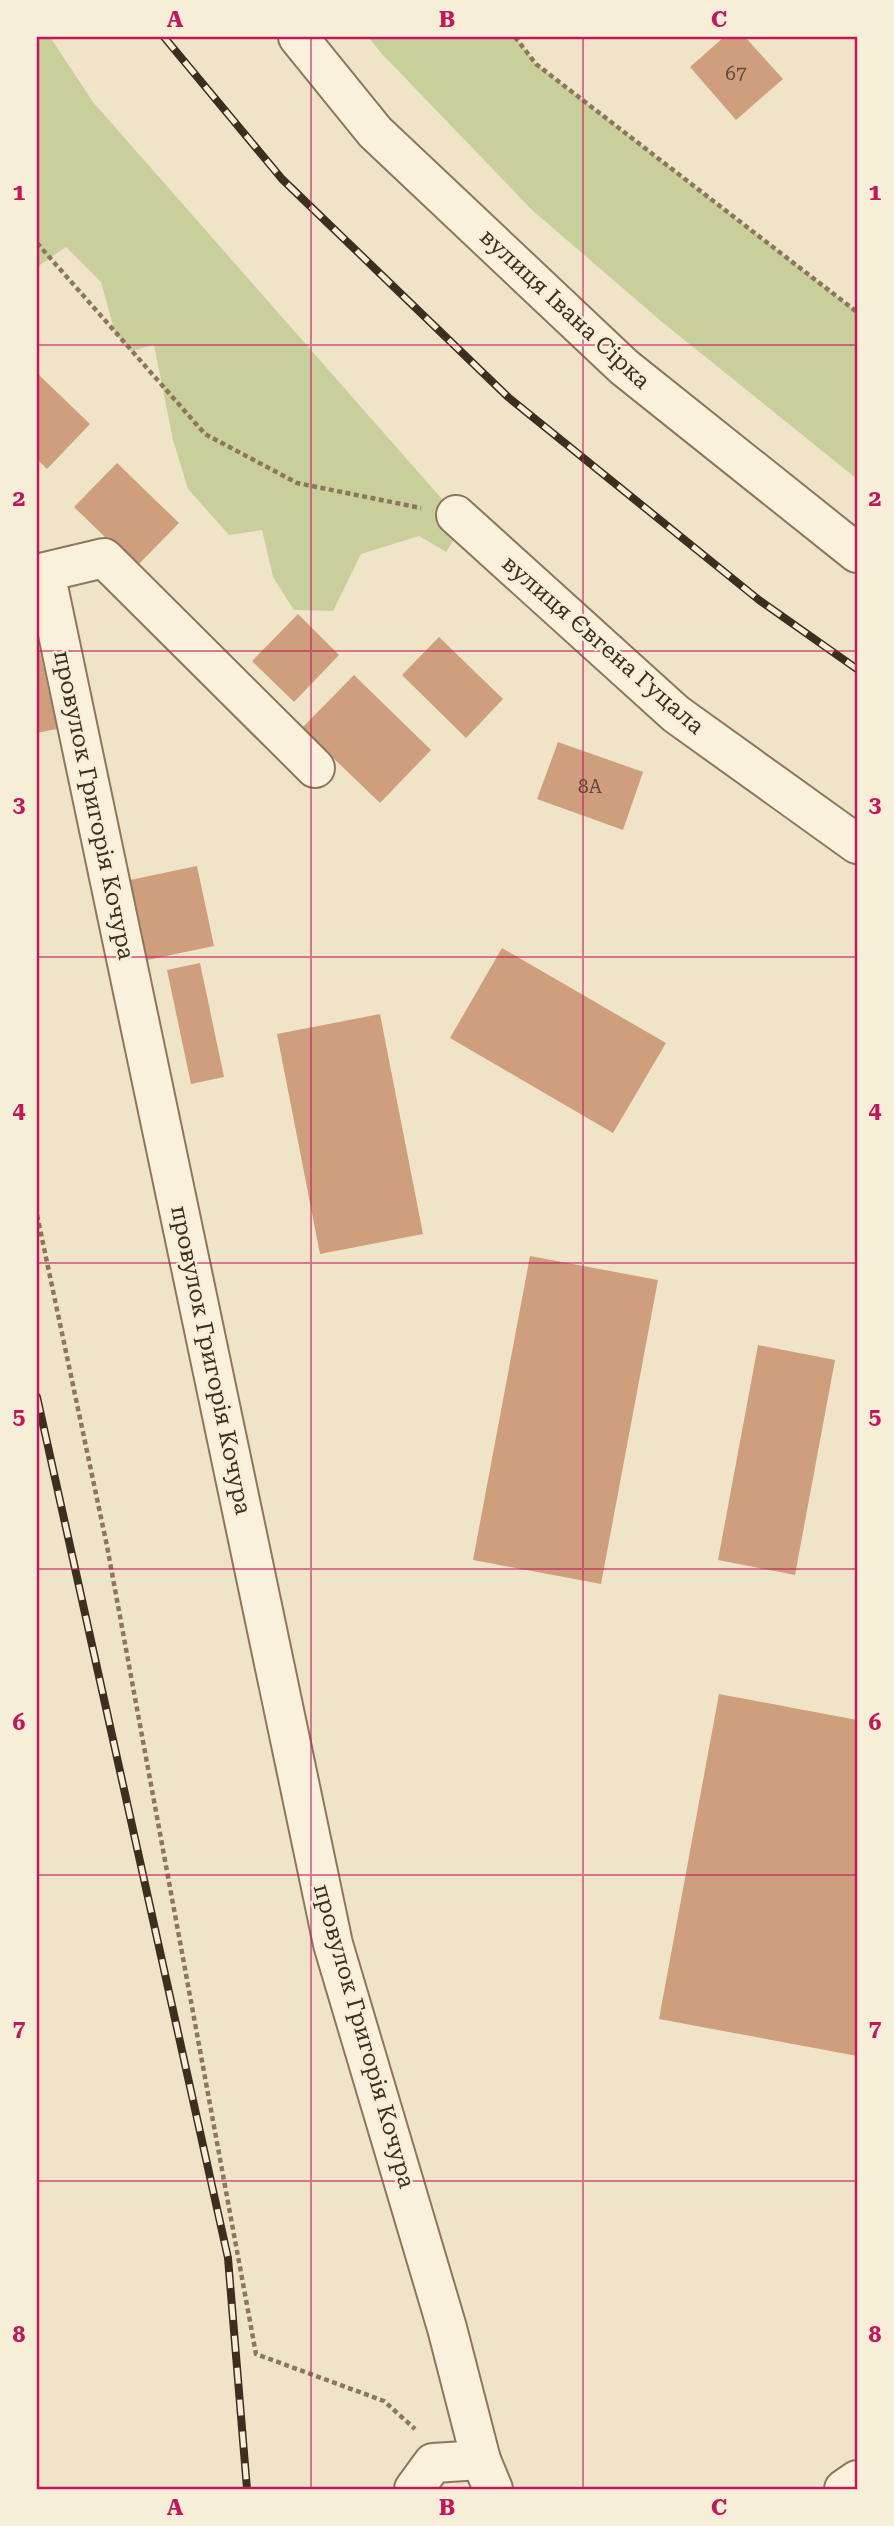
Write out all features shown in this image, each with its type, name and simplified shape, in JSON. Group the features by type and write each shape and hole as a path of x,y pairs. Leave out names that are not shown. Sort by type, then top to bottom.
{"street":[{"name":"вулиця Івана Сірка","path":"298,37 375,132 624,367 857,553"},
{"name":"вулиця Євгена Гуцала","path":"456,514 676,714 857,844"},
{"name":"провулок Григорія Кочура","path":"315,768 104,558 45,572 333,1944 447,2328 474,2470"},
{"path":"414,2489 433,2463 474,2470"},
{"path":"844,2489 857,2480"}],"path":[{"path":"515,37 536,64 857,312"},
{"path":"37,243 205,434 297,483 456,514"},
{"path":"37,1215 107,1546 256,2354 384,2401 474,2470"}],"green space":[{"path":"37,37 50,37 93,102 456,515 455,538 446,552 419,536 361,554 333,611 294,610 273,577 262,530 229,535 188,489 173,440 154,345 131,351 115,333 101,282 66,247 37,267"},
{"path":"368,37 515,37 536,64 857,312 857,479 662,322 532,210"}],"building":[{"path":"724,37 745,37 783,79 736,120 690,67"},
{"path":"39,375 90,424 47,469 37,459"},
{"path":"117,463 179,523 136,567 74,507"},
{"path":"298,614 339,655 294,702 252,661"},
{"path":"439,637 503,699 466,738 402,675"},
{"path":"37,638 57,729 37,733"},
{"path":"354,675 431,750 380,803 302,728"},
{"path":"558,742 643,772 623,830 537,799"},
{"path":"197,866 214,946 147,960 130,880"},
{"path":"502,948 666,1043 613,1133 450,1038"},
{"path":"200,963 224,1077 191,1084 167,970"},
{"path":"380,1014 423,1234 320,1254 277,1034"},
{"path":"530,1256 658,1280 601,1584 473,1560"},
{"path":"758,1345 835,1360 795,1575 718,1560"},
{"path":"719,1694 857,1720 857,2056 659,2019"}],"railway":[{"path":"164,37 282,179 508,397 759,600 857,669"},
{"path":"37,1397 228,2258 247,2489"}]}
